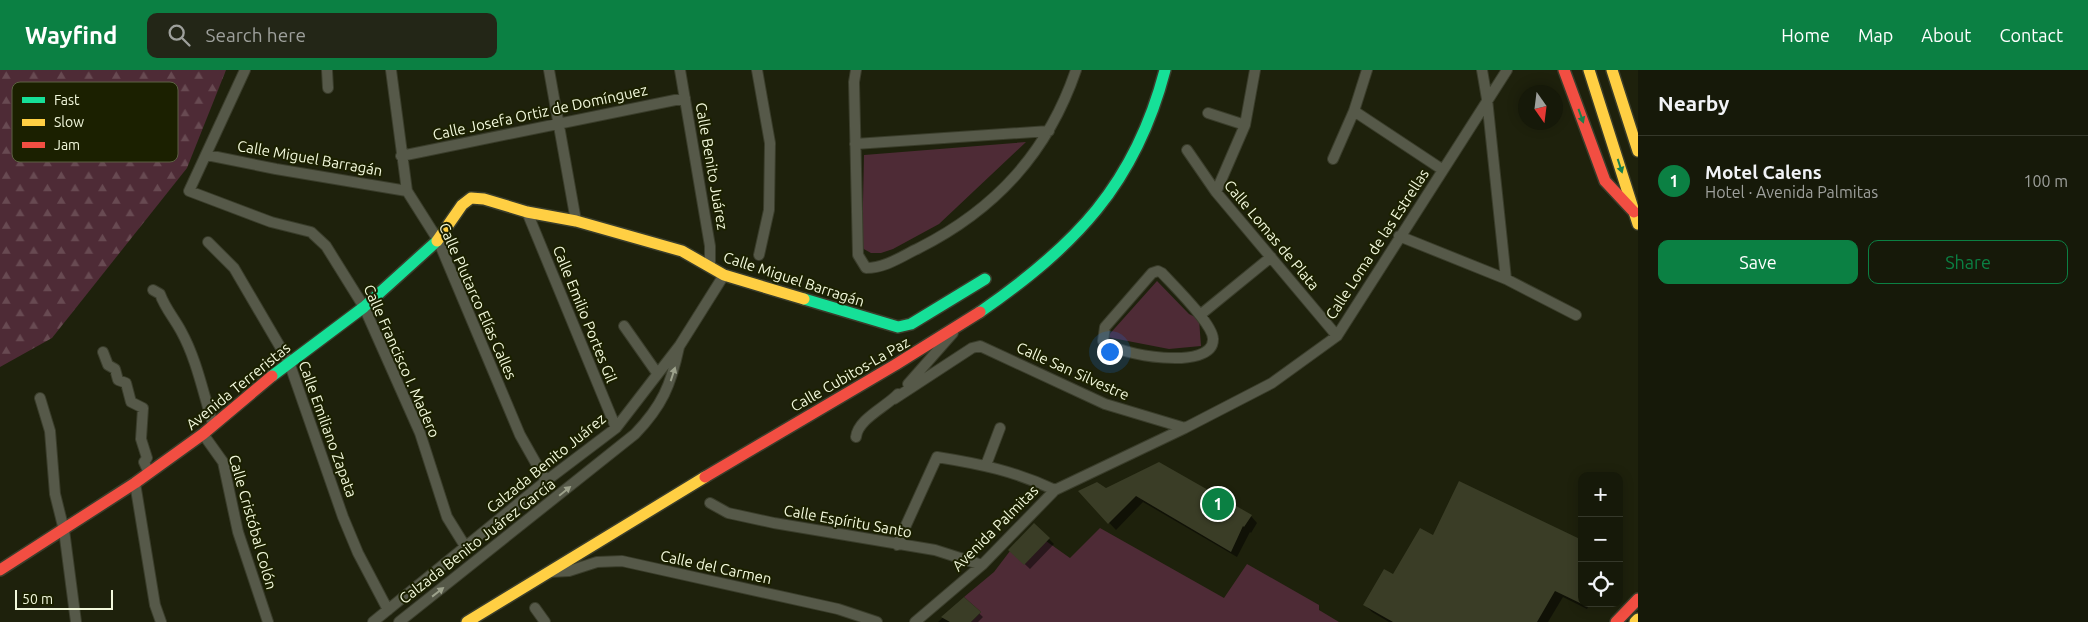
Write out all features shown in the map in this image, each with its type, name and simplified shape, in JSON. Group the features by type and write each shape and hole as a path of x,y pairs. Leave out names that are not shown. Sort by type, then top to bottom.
{"street":[{"path":"207,155 245,70"},
{"path":"327,70 328,88"},
{"name":"Calle Plutarco Elías Calles","path":"391,70 407,191 438,240 520,435 546,481"},
{"path":"549,70 560,122 576,222"},
{"name":"Calle Benito Juárez","path":"680,70 710,246 710,267"},
{"path":"756,70 770,143 769,210 759,255"},
{"path":"856,70 855,144 858,255 866,268 880,268 935,240 987,204 1018,175 1041,146 1066,100 1076,70"},
{"name":"Calle Cubitos-La Paz","path":"468,622 547,572 957,329 1029,276 1070,241 1101,205 1127,166 1145,128 1165,70"},
{"path":"1216,192 1245,125 1255,70"},
{"path":"1333,159 1354,111 1367,70"},
{"path":"1482,70 1487,99 1506,279"},
{"name":"Calle Loma de las Estrellas","path":"1186,428 1272,382 1337,336 1399,236 1507,70"},
{"path":"1564,70 1605,180 1634,212"},
{"path":"1589,70 1638,224"},
{"path":"1612,70 1638,151"},
{"name":"Calle Josefa Ortiz de Domínguez","path":"401,156 685,98"},
{"path":"1354,111 1443,170"},
{"path":"1208,113 1245,125"},
{"path":"855,144 1049,131"},
{"name":"Calle Lomas de Plata","path":"1187,150 1216,192 1337,336"},
{"name":"Calle Miguel Barragán","path":"207,155 276,169 407,191"},
{"name":"Calle Francisco I. Madero","path":"207,155 189,191 271,222 311,232 326,246 364,307 420,433 447,517 465,546"},
{"name":"Calle Miguel Barragán","path":"472,198 484,199 527,212 576,222 682,252 724,275 898,327 911,324 985,279"},
{"name":"Avenida Terreristas","path":"0,570 135,483 203,434 289,362 364,307 438,240 462,205 472,198"},
{"name":"Calle Emilio Portes Gil","path":"527,212 616,428"},
{"path":"1399,236 1506,279 1576,315"},
{"name":"Calle Emiliano Zapata","path":"208,242 234,268 289,362 343,517 358,553 388,610"},
{"path":"1200,315 1271,257"},
{"path":"1152,273 1162,273 1200,315 1214,340 1204,355 1193,358 1174,359 1116,349 1103,341 1105,327 1152,273"},
{"name":"Calzada Benito Juárez","path":"374,622 546,481 616,428 680,345 724,275"},
{"path":"153,290 160,294 165,308 181,331 202,379 213,424"},
{"path":"624,326 657,374"},
{"path":"856,437 856,432 864,422 894,399 927,365 957,329"},
{"name":"Calzada Benito Juárez García","path":"399,622 635,434 654,414 665,396 680,345"},
{"name":"Calle San Silvestre","path":"894,399 972,348 980,346 1105,404 1186,428"},
{"path":"103,352 108,365 115,370 118,380 126,383 131,402 143,408 141,439 147,458 144,462 149,473"},
{"path":"40,398 50,431 55,494 64,530 76,622"},
{"path":"986,465 1000,428"},
{"name":"Avenida Palmitas","path":"915,622 982,565 1055,490 1186,428"},
{"name":"Calle Cristóbal Colón","path":"203,434 223,462 238,532 268,622"},
{"path":"897,545 937,457 986,465 1023,475 1055,490"},
{"path":"135,483 155,605 160,622"},
{"name":"Calle Espíritu Santo","path":"710,503 728,512 774,523 935,550 982,565"},
{"name":"Calle del Carmen","path":"547,572 569,571 597,562 622,561 838,609 877,622"},
{"path":"1616,622 1638,599"},
{"path":"535,608 545,622"},
{"path":"1635,622 1638,619"}],"green space":[{"path":"0,70 226,70 187,168 52,338 0,367"},
{"path":"1026,142 939,224 893,249 881,253 871,253 862,248 864,155"},
{"path":"1157,281 1189,314 1199,319 1201,346 1169,349 1107,337"},
{"path":"1100,528 1224,598 1247,564 1319,605 1319,610 1339,622 971,622 981,612 964,597 994,572 1010,551 1046,541 1070,558"}],"building":[{"path":"1159,462 1252,515 1243,526 1231,552 1136,496 1108,524 1078,491 1097,482 1106,488"},
{"path":"1459,481 1578,538 1578,602 1555,591 1537,622 1393,622 1363,605 1384,569 1393,574 1420,528 1433,535"},
{"path":"1034,523 1050,538 1024,565 1008,550"},
{"path":"964,597 981,612 971,622 950,622 941,617"}],"traffic: fast":[{"path":"980,312 1045,263 1097,209 1118,180 1137,147 1152,111 1165,70"},
{"path":"272,376 364,307 437,241"},
{"path":"804,299 898,327 911,324 985,279"}],"traffic: slow":[{"path":"1589,70 1638,224"},
{"path":"1612,70 1638,151"},
{"path":"437,241 462,205 471,198 484,199 527,212 576,221 682,251 724,275 804,299"},
{"path":"467,622 705,477"},
{"path":"1635,622 1638,619"}],"traffic: jam":[{"path":"1564,70 1605,181 1634,212"},
{"path":"705,477 895,365 980,312"},
{"path":"0,570 135,483 203,434 272,376"},
{"path":"1616,622 1638,599"}],"place":[{"name":"Motel Calens","path":"1218,504"}]}
